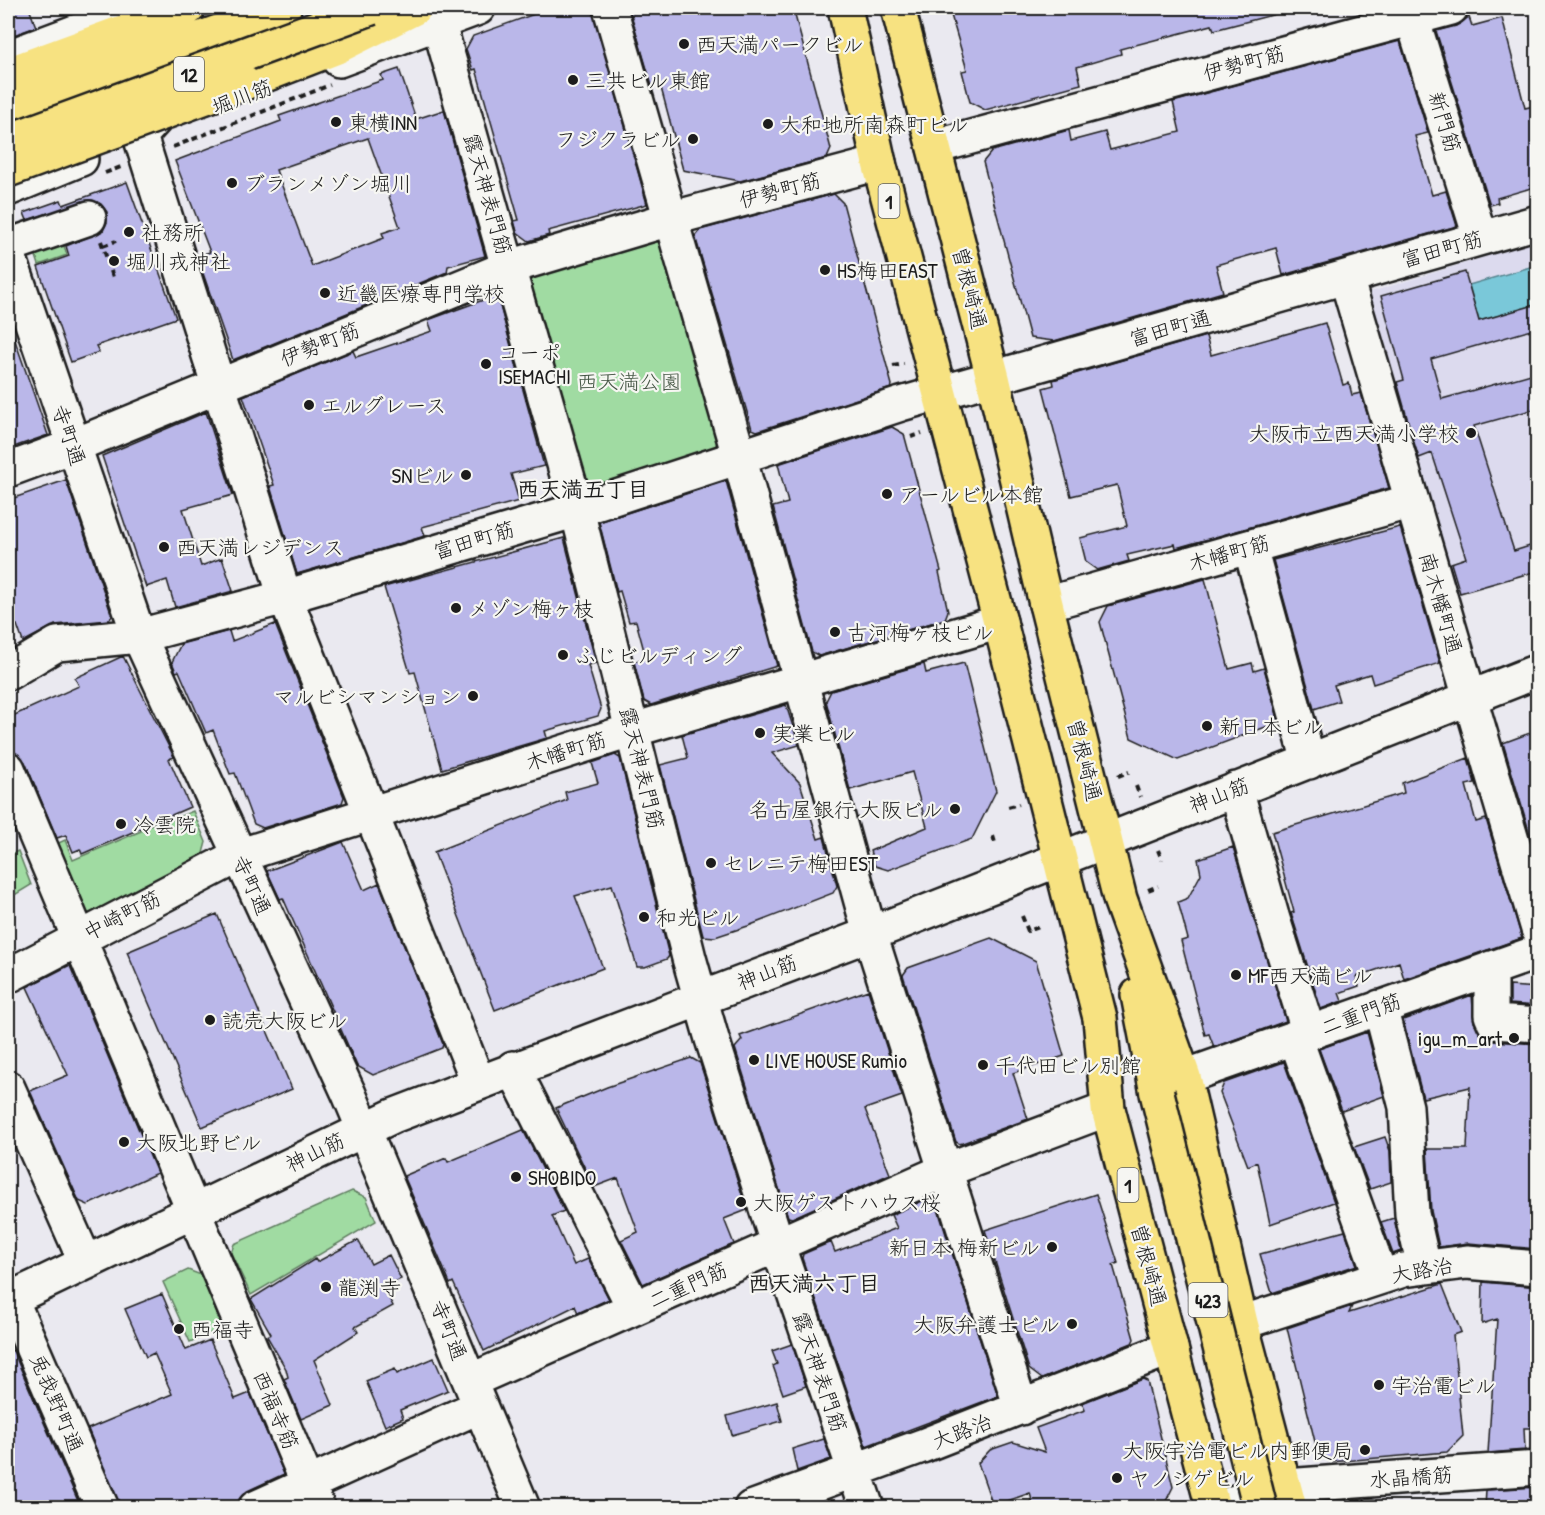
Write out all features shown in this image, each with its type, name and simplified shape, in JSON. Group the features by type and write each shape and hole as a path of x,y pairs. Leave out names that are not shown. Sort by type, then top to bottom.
{"highway":[{"path":"8,74 188,8"},
{"name":"12","path":"8,109 284,8"},
{"name":"12","path":"8,141 371,8"},
{"name":"曽根崎通","path":"845,8 879,163 1000,622 1100,1018 1108,1109 1215,1508"},
{"name":"曽根崎通","path":"898,8 993,378 1105,840 1134,894 1184,1077 1241,1323 1287,1497"},
{"path":"8,170 427,14"},
{"name":"423","path":"1134,894 1149,1096 1240,1508"},
{"name":"423","path":"1100,1018 1149,1096 1260,1508"}],"street":[{"path":"8,57 139,8"},
{"path":"8,129 339,8"},
{"name":"堀川筋","path":"8,189 144,146 427,14 478,8"},
{"path":"610,8 739,456 798,680 870,934 1021,1408"},
{"name":"伊勢町筋","path":"934,147 1411,12 1451,8"},
{"name":"新門筋","path":"1411,12 1480,237"},
{"name":"露天神表門筋","path":"427,14 509,267 577,510 700,998 778,1246 867,1508"},
{"path":"216,52 144,146 285,597 478,1082"},
{"name":"伊勢町筋","path":"8,470 509,267 670,219 879,163"},
{"name":"富田町筋","path":"1346,277 1538,222"},
{"path":"8,246 97,233"},
{"name":"寺町通","path":"8,253 72,446 139,636 364,1128 523,1508"},
{"name":"富田町通","path":"940,394 1346,277"},
{"name":"南木幡町通","path":"1346,277 1467,698 1538,929"},
{"name":"富田町筋","path":"8,673 57,644 139,636 285,597 577,510 739,456 940,394"},
{"name":"木幡町筋","path":"1046,604 1412,501"},
{"path":"1250,547 1309,762"},
{"name":"木幡町筋","path":"238,856 633,730 1000,622"},
{"name":"神山筋","path":"9,1300 195,1212 364,1128 513,1068 870,934 1538,671"},
{"name":"西福寺筋","path":"8,769 195,1212 206,1246 313,1496"},
{"path":"1236,789 1272,916 1302,1035 1381,1277"},
{"name":"中崎町筋","path":"8,976 80,936 238,856"},
{"name":"二重門筋","path":"1184,1077 1538,952"},
{"path":"1491,968 1491,1016 1494,1022 1538,1024"},
{"path":"1380,1006 1406,1107 1412,1214 1424,1268"},
{"path":"513,1068 634,1308"},
{"path":"8,1088 86,1263"},
{"name":"二重門筋","path":"255,1508 313,1496 475,1393 634,1308 946,1170 1108,1109"},
{"name":"大路治","path":"1241,1323 1404,1270 1467,1262 1538,1268"},
{"name":"兎我野町通","path":"9,1300 102,1508"},
{"name":"大路治","path":"751,1508 1021,1408 1171,1348"},
{"name":"水晶橋筋","path":"1215,1508 1287,1497 1538,1468"}],"path":[{"path":"96,177 144,146 337,83"},
{"path":"97,233 116,242"},
{"path":"97,233 114,280"},
{"path":"911,437 923,433"},
{"path":"1118,776 1129,772"},
{"path":"1136,786 1140,797"},
{"path":"1008,807 1019,804"},
{"path":"993,836 996,846"},
{"path":"1158,850 1162,860"},
{"path":"1134,894 1158,886"},
{"path":"1022,916 1028,931 1039,927"}],"shaded area":[{"name":"大阪市立西天満小学校","path":"1537,241 1537,571 1452,595 1364,294"}],"green space":[{"name":"西天満公園","path":"664,234 720,437 713,450 594,486 581,479 529,285 536,273"},
{"path":"61,237 67,255 39,265 32,244"},
{"path":"154,811 161,824 193,811 206,842 202,857 91,914 77,910 50,847 65,840 73,860 141,831 136,819"},
{"path":"18,851 31,885 8,899 8,855"},
{"path":"352,1191 366,1197 376,1221 251,1295 231,1253 234,1244"},
{"path":"188,1270 201,1275 223,1328 190,1342 163,1282"}],"water":[{"path":"1537,265 1537,304 1479,321 1469,285"}],"building":[{"path":"8,8 29,8 36,27 8,37"},
{"path":"551,8 592,8 647,204 548,231 549,235 529,241 517,232 514,221 519,220 476,69 473,70 466,49 473,36"},
{"path":"629,8 793,8 831,149 827,158 740,181 683,170 660,84 652,86"},
{"path":"949,8 1275,8 1276,14 1214,30 1212,25 1120,49 1121,54 1077,67 1081,84 985,110 970,102 962,71 967,70"},
{"path":"1469,17 1472,26 1502,18 1525,108 1538,105 1538,186 1497,198 1498,203 1490,205 1436,31 1456,26"},
{"path":"1400,41 1428,133 1415,136 1432,195 1446,191 1457,226 1283,275 1276,248 1216,265 1223,292 1054,341 1030,338 983,162 992,151 1069,130 1071,141 1105,132 1110,150 1180,132 1173,102"},
{"path":"399,69 416,119 444,110 485,256 448,266 447,272 233,360 197,256 210,252 175,161 281,121 279,116 383,80 381,75","holes":["368,138 400,227 382,233 384,238 312,266 276,170"]},
{"name":"堀川戎神社","path":"127,182 176,318 96,346 99,352 71,362 38,267 69,256 66,246 103,231 107,222 107,212 101,204 92,200 27,220 24,213 61,200 63,205"},
{"path":"834,194 843,203 892,385 891,388 757,431 752,429 695,236 700,230"},
{"path":"1465,272 1479,321 1538,304 1538,328 1431,359 1442,399 1538,372 1538,408 1474,426 1514,551 1530,546 1537,571 1460,593 1451,563 1466,558 1432,453 1419,458 1415,446 1397,382 1404,380 1381,296"},
{"path":"497,295 544,466 511,474 519,501 422,527 425,536 297,574 270,486 274,485 243,396 353,351 356,357 432,331 428,320"},
{"path":"1325,323 1343,385 1349,383 1352,395 1361,393 1389,488 1176,548 1175,544 1127,555 1129,561 1097,570 1086,562 1080,538 1127,526 1117,485 1071,496 1043,388 1054,385 1053,380 1206,336 1211,355"},
{"path":"10,326 48,435 8,449 8,327"},
{"path":"206,412 233,495 183,509 201,566 222,558 233,591 175,607 167,580 146,587 102,456"},
{"path":"892,427 904,434 941,571 939,572 948,611 945,619 819,656 812,652 773,507 788,503 778,464"},
{"path":"66,480 112,616 109,620 55,625 23,642 17,625 8,628 8,500"},
{"path":"726,481 777,666 651,705 644,701 634,662 646,658 636,621 629,622 620,591 617,592 599,522"},
{"path":"1400,527 1440,663 1373,684 1370,674 1334,685 1339,701 1314,709 1273,560"},
{"path":"564,538 596,663 588,665 601,709 598,716 545,731 547,738 442,769 415,672 410,673 384,587"},
{"path":"1205,579 1229,669 1252,663 1254,671 1264,668 1279,722 1178,760 1131,738 1100,622 1108,606"},
{"path":"275,624 344,797 342,803 263,828 254,824 235,773 230,774 213,730 206,733 179,671 176,672 172,662 181,644 229,631 232,641"},
{"path":"123,656 174,757 169,759 190,807 82,854 80,849 73,852 66,835 57,838 25,762 13,752 8,739 8,718 79,686 75,678"},
{"path":"964,663 996,791 972,839 888,870 875,866 870,851 927,827 912,772 850,790 826,701 831,691 924,664 926,673"},
{"path":"786,705 799,745 772,753 800,783 818,839 824,837 837,886 833,893 748,926 715,937 703,936 660,765 688,758 682,735"},
{"path":"1538,730 1538,861 1503,743"},
{"path":"615,755 620,758 669,956 667,959 645,967 637,967 612,885 575,896 603,968 495,1010 434,852 567,800 565,792 598,783 592,763"},
{"path":"1468,758 1475,783 1466,785 1476,822 1486,819 1522,938 1404,979 1399,962 1356,977 1359,986 1339,993 1342,1001 1321,1009 1291,913 1294,912 1272,832 1404,793 1402,783"},
{"path":"343,842 364,890 379,883 443,1044 442,1048 373,1075 357,1066 283,898 280,899 267,871"},
{"path":"1233,847 1286,1021 1214,1047 1209,1034 1205,1035 1181,941 1188,939 1178,902 1188,898 1201,874 1198,859"},
{"name":"読売大阪ビル","path":"217,914 292,1089 202,1127 127,952"},
{"name":"千代田ビル別館","path":"991,938 1036,961 1064,1056 1013,1073 1028,1119 960,1144 956,1142 903,975 908,968"},
{"path":"70,966 157,1173 88,1205 79,1201 30,1091 68,1075 27,987"},
{"path":"1510,986 1538,988 1538,1006 1510,1004"},
{"path":"868,990 902,1096 865,1109 890,1174 792,1218 788,1217 735,1048 742,1040 740,1036"},
{"path":"1472,995 1474,1022 1483,1037 1493,1041 1538,1044 1538,1249 1468,1243 1439,1247 1431,1211 1427,1149 1467,1149 1470,1087 1423,1098 1403,1020"},
{"path":"1367,1032 1384,1096 1342,1111 1319,1049"},
{"path":"691,1058 700,1063 747,1210 724,1219 734,1244 643,1284 621,1240 638,1232 618,1178 594,1187 556,1108 607,1087"},
{"path":"1284,1062 1334,1202 1270,1224 1257,1162 1248,1166 1220,1093 1224,1083"},
{"path":"523,1130 564,1211 552,1216 574,1265 588,1259 609,1299 578,1313 575,1306 484,1351 453,1282 450,1284 404,1176 446,1158 448,1162"},
{"path":"1385,1137 1390,1151 1391,1182 1370,1189 1354,1147"},
{"path":"1096,1194 1118,1263 1113,1265 1134,1339 1132,1343 1042,1379 1029,1369 985,1230"},
{"path":"929,1198 935,1200 998,1396 866,1446 802,1258 803,1254 831,1242 835,1252 897,1228 891,1215"},
{"path":"1394,1218 1401,1251 1393,1254 1381,1222"},
{"path":"1345,1231 1357,1265 1272,1293 1260,1254"},
{"path":"358,1240 371,1264 389,1255 401,1279 383,1287 393,1306 355,1327 358,1332 314,1360 333,1405 301,1419 284,1379 288,1377 286,1369 267,1336 271,1334 251,1299 315,1259 317,1262"},
{"path":"1483,1282 1538,1287 1538,1428 1524,1428 1525,1450 1488,1453 1497,1319 1482,1324"},
{"name":"宇治電ビル","path":"1442,1284 1461,1332 1453,1335 1463,1436 1447,1452 1331,1462 1317,1450 1287,1328 1352,1306 1349,1313"},
{"path":"162,1294 186,1350 210,1340 235,1399 250,1393 284,1474 247,1491 238,1501 222,1508 120,1508 88,1429 172,1394 154,1353 146,1357 125,1309"},
{"path":"792,1344 806,1386 783,1394 773,1366 777,1364 772,1351"},
{"path":"8,1348 13,1351 81,1508 8,1508"},
{"path":"434,1358 448,1390 400,1410 403,1418 385,1426 366,1381 395,1369 397,1374"},
{"path":"1143,1379 1147,1381 1173,1487 1164,1505 1156,1508 1034,1508 1030,1493 993,1506 978,1463 990,1450 1013,1442 1045,1452 1036,1428 1085,1410 1082,1403"},
{"path":"777,1402 782,1421 732,1435 727,1416"},
{"path":"824,1439 831,1459 797,1471 792,1449"},
{"path":"1538,1487 1538,1508 1485,1508 1486,1490"}],"place":[{"name":"西天満パークビル","path":"684,44"},
{"name":"三共ビル東館","path":"573,80"},
{"name":"東横INN","path":"336,122"},
{"name":"大和地所南森町ビル","path":"768,124"},
{"name":"フジクラビル","path":"693,139"},
{"name":"ブランメゾン堀川","path":"232,183"},
{"name":"社務所","path":"129,232"},
{"name":"堀川戎神社","path":"114,261"},
{"name":"HS梅田EAST","path":"825,270"},
{"name":"近畿医療専門学校","path":"325,293"},
{"name":"コーポ ISEMACHI","path":"486,364"},
{"name":"エルグレース","path":"309,405"},
{"name":"大阪市立西天満小学校","path":"1471,433"},
{"name":"SNビル","path":"466,475"},
{"name":"アールビル本館","path":"887,494"},
{"name":"西天満レジデンス","path":"164,547"},
{"name":"メゾン梅ヶ枝","path":"456,608"},
{"name":"古河梅ヶ枝ビル","path":"835,632"},
{"name":"ふじビルディング","path":"563,655"},
{"name":"マルビシマンション","path":"473,696"},
{"name":"新日本ビル","path":"1207,726"},
{"name":"実業ビル","path":"760,733"},
{"name":"名古屋銀行 大阪ビル","path":"955,809"},
{"name":"冷雲院","path":"121,824"},
{"name":"セレニテ梅田EST","path":"711,863"},
{"name":"和光ビル","path":"644,917"},
{"name":"MF西天満ビル","path":"1236,975"},
{"name":"読売大阪ビル","path":"210,1020"},
{"name":"igu_m_art","path":"1514,1038"},
{"name":"LIVE HOUSE Rumio","path":"754,1060"},
{"name":"千代田ビル別館","path":"983,1065"},
{"name":"大阪北野ビル","path":"124,1142"},
{"name":"SHOBIDO","path":"516,1177"},
{"name":"大阪ゲストハウス桜","path":"741,1202"},
{"name":"新日本 梅新ビル","path":"1052,1247"},
{"name":"龍渕寺","path":"326,1287"},
{"name":"大阪弁護士ビル","path":"1072,1324"},
{"name":"西福寺","path":"179,1329"},
{"name":"宇治電ビル","path":"1379,1385"},
{"name":"大阪宇治電ビル内郵便局","path":"1365,1450"},
{"name":"ヤノシゲビル","path":"1117,1478"}],"district":[{"name":"西天満五丁目","path":"583,489"},
{"name":"西天満六丁目","path":"814,1283"}]}
